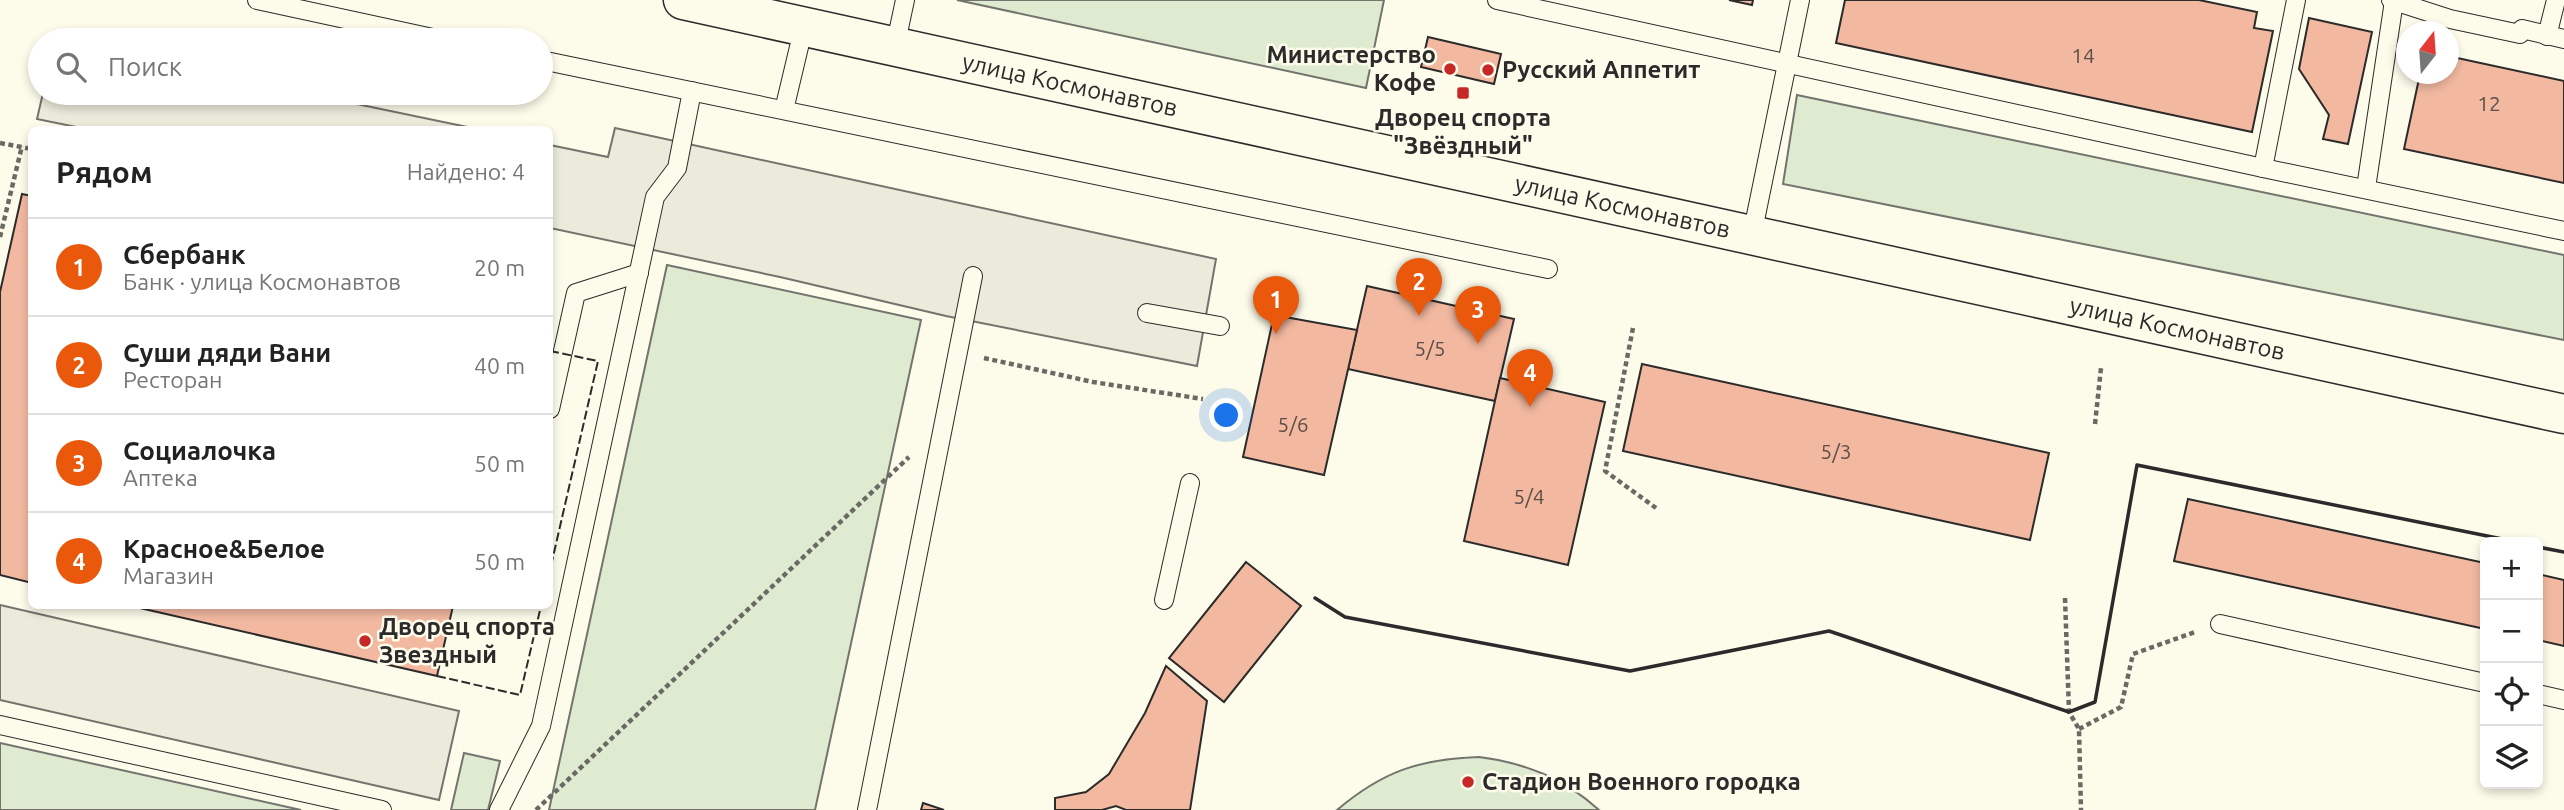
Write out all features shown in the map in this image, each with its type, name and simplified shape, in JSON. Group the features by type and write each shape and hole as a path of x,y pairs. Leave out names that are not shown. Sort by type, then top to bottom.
{"main road":[{"name":"улица Космонавтов","path":"683,0 2564,414"}],"lane":[{"path":"257,0 386,28"},
{"path":"895,47 905,0"},
{"path":"1497,0 2263,168 2564,231"},
{"path":"1752,235 1800,0"},
{"path":"2263,168 2296,0"},
{"path":"2366,188 2393,0 2450,19 2521,34 2522,29 2555,38 2556,0"},
{"path":"784,110 804,26"},
{"path":"553,63 1548,269"},
{"path":"499,810 541,726 655,197 677,168 692,91"},
{"path":"553,396 576,293 639,273"},
{"path":"867,810 973,276"},
{"path":"1147,313 1220,326"},
{"path":"1164,600 1190,483"},
{"path":"2220,624 2480,682"},
{"path":"2543,695 2564,700"},
{"path":"0,725 382,810"}],"path":[{"path":"0,143 28,148"},
{"path":"0,237 22,146"},
{"path":"1633,328 1605,471 1656,508"},
{"path":"957,351 1093,382 1203,399"},
{"path":"2095,424 2101,368"},
{"path":"536,810 942,425"},
{"path":"2065,598 2070,712 2079,729 2081,810"},
{"path":"2079,729 2121,706 2133,654 2220,624"}],"green space":[{"path":"957,0 1384,0 1366,88"},
{"path":"1797,95 2564,255 2564,340 1783,184"},
{"path":"667,265 921,320 815,810 549,810"},
{"path":"0,743 301,810 0,810"},
{"path":"464,753 500,761 488,810 451,810"},
{"name":"Стадион Военного городка","path":"1479,757 1512,763 1543,774 1572,789 1599,810 1337,810 1370,786 1403,770 1420,764"}],"shaded area":[{"path":"40,105 362,105 463,126 71,126 37,119"},
{"path":"615,128 1216,259 1197,366 946,316 553,229 553,146 608,157"},
{"path":"0,605 459,711 439,800 0,700"}],"building":[{"path":"1729,0 1753,0 1752,5"},
{"path":"1845,0 2199,0 2257,12 2254,28 2273,31 2252,132 1836,43"},
{"path":"2309,18 2372,32 2348,144 2323,139 2329,115 2299,69"},
{"path":"1428,37 1501,54 1494,84 1421,67"},
{"path":"2459,58 2564,81 2564,183 2404,149 2418,84 2459,84"},
{"path":"22,194 28,195 28,582 0,575 0,292"},
{"path":"1367,286 1514,319 1495,401 1348,369"},
{"path":"1274,315 1357,330 1324,475 1243,457"},
{"path":"1642,364 2049,453 2030,540 1623,451"},
{"path":"1500,378 1605,402 1568,565 1464,541"},
{"path":"2188,499 2480,562 2480,628 2174,561"},
{"path":"1246,562 1301,606 1224,702 1169,658"},
{"path":"2543,575 2564,580 2564,646 2543,641"},
{"name":"Дворец спорта Звездный","path":"144,609 452,609 437,676"},
{"path":"1166,666 1207,701 1190,810 1126,810 1116,806 1102,810 1055,810 1055,798 1086,792 1109,774 1145,713"},
{"path":"923,803 944,810 921,810"}],"fence":[{"path":"553,352 598,361 553,557"},
{"path":"437,676 520,695 540,609"}],"wall":[{"path":"1315,598 1345,617 1630,671 1829,631 2069,712 2095,702 2137,465 2492,537"},
{"path":"2543,548 2564,552"}],"place":[{"name":"Министерство Кофе","path":"1450,69"},
{"name":"Русский Аппетит","path":"1488,70"},
{"name":"Дворец спорта \"Звёздный\"","path":"1463,93"},
{"name":"Суши дяди Вани","path":"1419,316"},
{"name":"Сбербанк","path":"1276,334"},
{"name":"Социалочка","path":"1478,344"},
{"name":"Красное&Белое","path":"1530,407"},
{"name":"Дворец спорта Звездный","path":"365,641"},
{"name":"Стадион Военного городка","path":"1468,782"}]}
